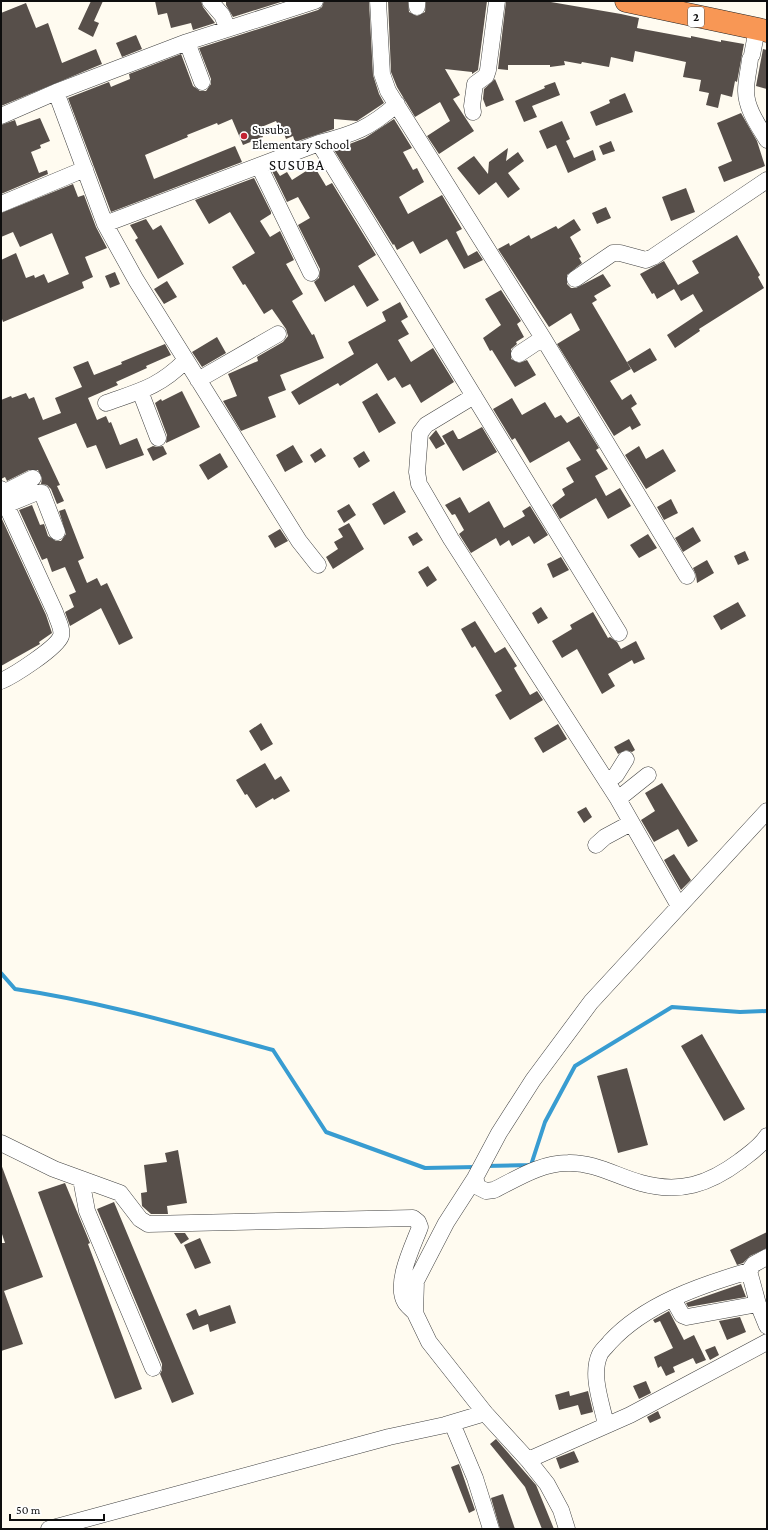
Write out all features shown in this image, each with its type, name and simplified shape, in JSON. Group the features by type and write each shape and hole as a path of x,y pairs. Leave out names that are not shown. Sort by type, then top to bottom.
{"highway":[{"name":"2","path":"626,1 762,30"}],"street":[{"path":"210,1 222,15 228,29"},
{"path":"1,116 56,92 187,42 315,1"},
{"path":"378,1 382,74 388,91 543,338 688,576"},
{"path":"473,112 472,106 475,84 486,76 488,70 497,1"},
{"path":"762,30 751,57 746,90 747,100 753,115 767,140"},
{"path":"187,42 202,82"},
{"path":"56,92 105,224 136,280 185,361 298,540 318,565"},
{"path":"105,224 319,143 347,136 367,128 397,104"},
{"path":"319,143 619,633"},
{"path":"259,166 311,273"},
{"path":"1,204 85,170"},
{"path":"575,279 613,253 620,253 646,260 653,257 767,180"},
{"path":"198,380 278,334"},
{"path":"519,354 543,338"},
{"path":"106,403 154,386 170,375 185,361"},
{"path":"140,391 158,438"},
{"path":"474,396 426,425 420,433 417,472 419,484 451,539 618,799 679,906"},
{"path":"3,496 33,478"},
{"path":"3,496 42,493 57,532"},
{"path":"1,681 15,675 55,644 61,637 61,630 55,612 3,496"},
{"path":"607,782 616,775 626,759"},
{"path":"618,799 648,775"},
{"path":"415,1313 416,1281 446,1223 477,1175 499,1133 533,1080 591,1002 767,811"},
{"path":"596,845 605,837 632,823"},
{"path":"1,1143 54,1169 120,1193 140,1219 148,1224 413,1218 418,1222 420,1227 404,1272 401,1288 405,1302 415,1313 429,1342 485,1413 528,1460 547,1484 561,1510 567,1529"},
{"path":"477,1175 478,1187 486,1191 494,1190 539,1168 568,1163 593,1166 641,1183 668,1188 687,1187 706,1182 726,1171 765,1143"},
{"path":"81,1179 87,1210 153,1368"},
{"path":"606,1425 596,1377 600,1354 618,1335 642,1316 673,1299 709,1283 749,1271 754,1264 767,1257"},
{"path":"749,1271 758,1304 767,1326"},
{"path":"673,1299 682,1315 687,1317 758,1304"},
{"path":"528,1460 630,1415 767,1342"},
{"path":"49,1529 389,1437 445,1425 485,1413"},
{"path":"454,1428 475,1478 491,1529"}],"building":[{"path":"91,1 103,1 94,21 99,23 93,37 78,29"},
{"path":"155,1 201,1 203,7 215,23 193,30 191,23 171,28 167,13 158,15"},
{"path":"226,1 284,1 233,17 226,5"},
{"path":"324,1 369,1 373,75 379,94 384,103 357,121 334,119 334,129 295,142 293,136 286,139 282,128 280,129 276,121 259,128 263,137 243,145 232,119 218,125 217,123 187,135 188,137 145,155 154,179 235,146 242,162 111,212 68,98 109,82 111,87 130,79 129,74 181,54 193,86 200,91 206,91 211,84 211,79 199,48 318,10 322,7"},
{"path":"388,1 408,1 409,12 417,16 425,12 426,1 487,1 478,70 472,74 472,72 445,69 460,95 453,99 474,131 439,154 427,136 450,121 440,102 415,117 397,87 391,72"},
{"path":"506,1 545,1 621,14 639,18 637,28 691,38 691,36 721,42 721,40 744,44 737,82 735,81 732,97 721,94 718,108 706,105 709,93 699,91 701,80 683,77 686,62 635,51 633,62 611,57 609,67 582,62 581,64 564,61 565,65 550,67 550,65 508,65 508,70 498,69"},
{"path":"26,3 36,28 48,23 62,63 96,49 102,64 1,106 1,13"},
{"path":"136,35 142,49 122,57 116,43"},
{"path":"763,49 767,50 767,89 756,86"},
{"path":"495,79 504,100 486,107 483,99 484,89"},
{"path":"555,82 560,95 532,106 537,117 524,122 515,101"},
{"path":"625,93 633,112 596,126 590,112 610,103 609,100"},
{"path":"741,113 757,141 765,166 724,182 718,167 732,161 717,123"},
{"path":"40,118 50,141 40,145 41,148 31,152 39,173 47,170 48,174 1,194 1,125 15,120 17,126"},
{"path":"394,119 412,148 403,152 413,170 417,168 424,182 399,197 408,214 442,195 462,229 456,232 468,256 477,251 483,260 464,269 447,239 420,254 413,241 397,250 394,244 393,245 334,150 365,138"},
{"path":"562,121 570,139 566,141 574,158 593,150 596,160 568,173 556,145 547,149 539,131"},
{"path":"611,141 615,151 603,155 599,146"},
{"path":"508,148 506,161 518,152 524,161 508,173 520,189 508,198 496,182 479,195 457,168 474,156 488,174 489,162"},
{"path":"314,166 326,186 332,183 376,255 358,266 379,300 367,307 354,285 325,302 314,282 319,278 320,269 298,225 310,218 298,197 287,202 272,171 276,170 280,176 287,172 292,180"},
{"path":"254,178 271,212 271,214 260,221 270,237 280,231 294,260 286,264 303,294 292,301 312,335 314,334 324,358 280,375 286,390 268,397 276,417 241,431 223,401 237,396 228,374 258,361 257,357 283,342 288,336 286,329 272,309 264,314 232,267 255,253 230,212 209,224 195,200"},
{"path":"73,184 78,197 84,195 96,227 107,248 85,257 93,277 82,282 84,288 3,322 1,316 1,260 16,253 26,278 34,275 35,278 44,274 48,283 69,274 52,233 20,247 13,232 1,237 1,213"},
{"path":"686,188 695,212 671,221 662,197"},
{"path":"606,207 611,218 597,224 592,213"},
{"path":"146,219 153,230 161,225 184,264 158,279 135,240 138,238 130,225"},
{"path":"574,219 581,230 570,237 581,257 579,258 582,263 567,275 567,284 571,288 576,288 603,274 611,286 594,296 597,300 592,303 631,369 610,381 622,400 631,394 637,404 631,408 641,425 632,430 630,426 614,436 557,344 580,330 571,313 549,327 498,249 509,243 510,246 529,235 531,239 556,226 558,229"},
{"path":"737,235 760,275 758,277 764,288 699,329 700,331 675,348 667,335 703,311 693,294 681,301 674,289 657,299 654,293 652,294 640,274 664,261 678,285 699,273 692,261"},
{"path":"115,272 120,284 110,288 105,276"},
{"path":"167,281 177,297 164,304 154,289"},
{"path":"501,290 521,321 517,324 524,337 516,342 517,344 511,349 511,359 519,363 527,360 536,375 515,387 492,350 490,351 483,338 501,325 485,299"},
{"path":"400,302 408,317 401,321 409,334 398,340 411,362 433,348 454,382 421,403 410,384 402,388 395,377 388,381 377,363 340,386 338,383 299,405 291,392 354,354 348,342 386,321 382,312"},
{"path":"217,337 226,353 202,367 192,352"},
{"path":"165,344 171,355 116,382 118,385 88,398 97,420 106,416 109,423 111,422 120,445 137,438 144,455 106,469 96,445 87,448 76,423 38,438 60,485 57,486 64,501 57,504 51,489 47,485 41,484 42,478 38,470 29,470 7,481 5,477 1,479 1,400 26,393 29,399 34,397 43,420 61,413 55,398 82,387 73,367 88,361 94,375"},
{"path":"650,348 657,360 634,373 627,362"},
{"path":"182,391 200,427 166,443 167,435 155,403 161,399 162,401"},
{"path":"377,393 396,423 379,433 362,402"},
{"path":"512,398 522,415 545,402 555,418 561,415 567,423 579,416 599,448 596,450 608,469 595,476 606,496 620,488 631,506 608,519 596,498 560,519 552,505 565,495 562,489 574,482 566,468 581,460 569,441 530,463 515,438 512,440 493,409"},
{"path":"482,427 497,452 463,471 442,436 453,430 458,439 460,439"},
{"path":"436,430 445,444 436,449 429,438"},
{"path":"293,445 303,462 285,472 276,455"},
{"path":"153,446 163,446 167,454 153,461 147,449"},
{"path":"639,446 646,459 663,449 676,471 646,489 625,455"},
{"path":"321,448 326,456 315,463 310,455"},
{"path":"364,451 370,461 359,468 353,458"},
{"path":"220,453 228,467 208,480 199,465"},
{"path":"394,491 406,512 384,525 372,504"},
{"path":"460,497 469,513 489,501 504,528 525,516 522,511 530,506 548,535 534,544 529,536 512,546 509,540 500,546 496,538 471,553 459,534 464,530 455,514 452,515 445,505"},
{"path":"671,499 678,513 664,520 657,507"},
{"path":"349,504 356,515 344,523 337,511"},
{"path":"32,505 40,525 44,524 48,536 56,541 61,541 66,534 59,511 65,509 84,558 78,561 87,583 97,578 101,586 107,583 133,638 119,645 101,608 70,626 65,612 74,607 69,595 76,592 65,567 52,572 47,558 42,560 19,510"},
{"path":"1,517 46,615 52,633 39,642 40,644 1,666"},
{"path":"349,523 364,549 333,569 326,557 338,549 334,542 343,537 338,529"},
{"path":"693,527 701,541 683,552 675,538"},
{"path":"280,529 288,541 275,548 268,536"},
{"path":"417,532 423,540 413,546 408,537"},
{"path":"648,534 657,548 639,558 630,545"},
{"path":"745,551 749,560 738,565 734,556"},
{"path":"561,557 569,570 553,578 547,564"},
{"path":"707,560 714,573 697,583 693,568"},
{"path":"428,566 437,580 427,587 418,572"},
{"path":"738,602 746,616 721,630 713,616"},
{"path":"541,607 548,618 538,624 532,613"},
{"path":"593,612 608,638 610,637 617,642 621,649 636,641 645,659 634,664 632,660 608,674 615,686 602,694 577,649 562,658 552,641 572,629 570,625"},
{"path":"475,621 495,653 505,647 517,666 514,668 530,695 537,691 543,700 510,720 495,695 502,691 475,646 472,648 461,629"},
{"path":"261,723 273,744 261,751 249,731"},
{"path":"558,724 567,739 543,753 534,738"},
{"path":"629,739 635,750 632,752 626,750 618,754 614,747"},
{"path":"265,763 275,780 281,776 290,791 274,800 273,798 256,808 247,794 245,795 236,780"},
{"path":"662,783 698,841 688,847 678,829 654,842 641,820 655,811 645,793"},
{"path":"586,807 592,817 584,823 577,812"},
{"path":"674,854 691,880 681,890 664,860"},
{"path":"702,1034 745,1109 724,1121 681,1046"},
{"path":"627,1068 648,1145 618,1153 597,1076"},
{"path":"178,1150 187,1203 167,1206 168,1214 151,1214 142,1206 141,1193 147,1192 144,1165 167,1162 165,1153"},
{"path":"1,1164 43,1277 4,1291 23,1344 1,1351 1,1243 5,1243 1,1231"},
{"path":"65,1183 90,1243 88,1244 142,1389 115,1399 38,1192"},
{"path":"114,1202 194,1394 172,1403 160,1374 162,1364 97,1209"},
{"path":"767,1232 767,1248 750,1256 743,1263 737,1265 730,1250"},
{"path":"174,1233 185,1233 189,1239 181,1244"},
{"path":"200,1238 211,1263 195,1269 184,1245"},
{"path":"741,1284 746,1297 688,1307 686,1303"},
{"path":"230,1305 236,1323 210,1332 208,1324 193,1330 186,1314 196,1309 199,1316"},
{"path":"669,1311 684,1340 694,1335 706,1360 696,1364 693,1358 673,1367 675,1372 666,1376 661,1366 658,1368 654,1357 673,1348 660,1321 655,1323 653,1320"},
{"path":"740,1317 746,1332 727,1340 719,1321"},
{"path":"715,1346 719,1355 710,1360 705,1350"},
{"path":"646,1381 651,1393 639,1399 633,1386"},
{"path":"569,1391 570,1396 588,1391 593,1412 581,1415 578,1405 559,1410 555,1395"},
{"path":"658,1411 661,1418 650,1423 647,1417"},
{"path":"496,1439 536,1485 554,1529 542,1529 525,1487 490,1444"},
{"path":"574,1451 579,1462 560,1469 556,1458"},
{"path":"459,1464 475,1510 469,1513 451,1467"},
{"path":"503,1494 515,1529 500,1529 491,1498"}],"waterway":[{"path":"1,973 15,989 48,994 113,1008 273,1050 326,1132 425,1168 476,1167"},
{"path":"485,1166 531,1165 545,1122 575,1066 672,1007 740,1012 767,1011"}],"place":[{"name":"Susuba Elementary School","path":"244,136"}],"district":[{"name":"SUSUBA","path":"297,165"}]}
